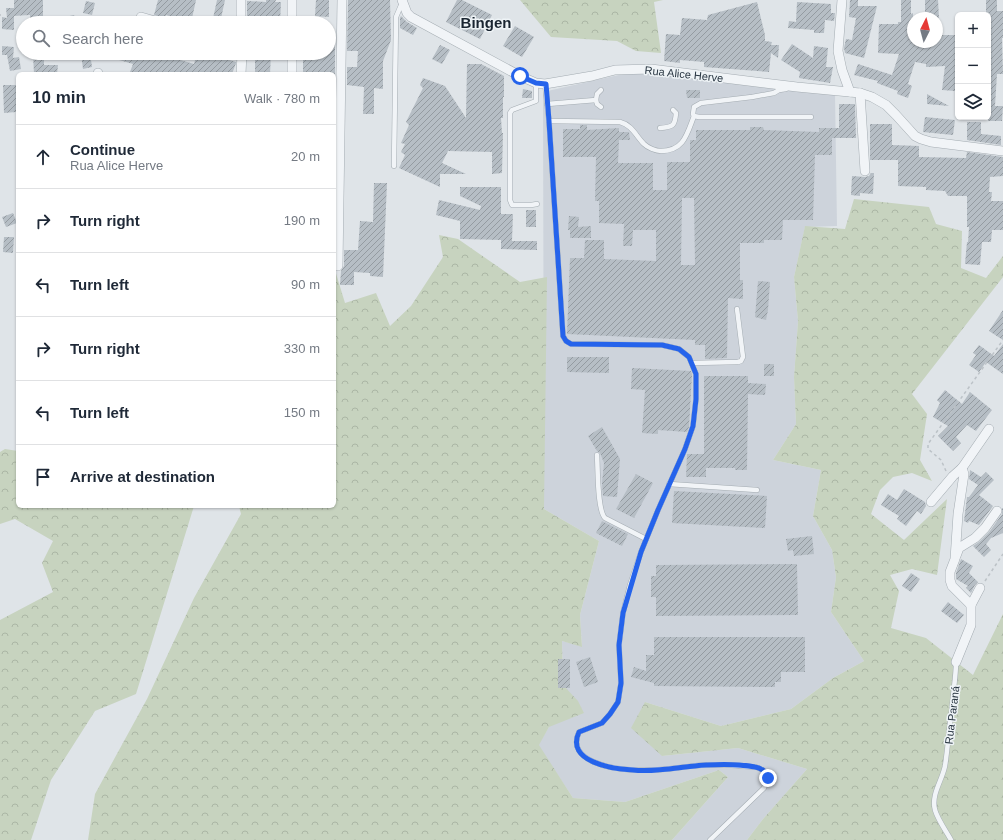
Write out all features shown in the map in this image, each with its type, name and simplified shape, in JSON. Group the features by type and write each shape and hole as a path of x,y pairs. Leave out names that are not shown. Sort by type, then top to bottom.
{"street":[{"path":"241,0 241,16"},
{"path":"292,0 292,16"},
{"path":"338,266 342,0"},
{"path":"842,0 838,51 842,70 850,92"},
{"path":"402,1 407,13 411,17 520,76 541,84"},
{"path":"241,72 242,60"},
{"path":"292,60 292,72"},
{"name":"Rua Alice Herve","path":"541,84 592,76 615,70 651,69 850,92 872,97 886,106 915,136 921,140 1003,151"},
{"path":"860,94 865,171"},
{"path":"931,502 950,479 962,468 989,429"},
{"path":"955,559 958,514 964,476 962,468"},
{"path":"972,605 952,586 950,572 959,548 975,538 985,528 996,511"},
{"name":"Rua Paraná","path":"956,662 971,625 972,605 980,588"}],"lane":[{"path":"394,166 396,17 402,1"},
{"path":"541,84 547,104 549,121 563,336 566,341 571,344 662,345 679,349 689,357 696,374 693,426 685,449 646,539 630,585 623,613 619,645 621,683 618,702 602,723 579,732 576,739 576,747 582,755 592,762 634,770 674,769 706,765 756,767 763,770 768,778 764,788 710,840"},
{"path":"537,204 512,205 510,200 510,112 536,101 541,84"},
{"path":"549,121 620,122 629,126 645,146 657,151 668,151 677,148 684,141 694,116 692,112 694,108 702,103 752,97 797,87"},
{"path":"600,107 596,100 597,94 601,90"},
{"path":"547,104 596,100"},
{"path":"660,128 674,125 676,113 673,110"},
{"path":"694,116 811,117"},
{"path":"692,363 741,361 743,357 737,309"},
{"path":"597,455 602,515 646,539"},
{"path":"669,484 757,490"},
{"name":"Rua Paraná","path":"952,840 935,811 934,803 936,788 944,768 947,750 956,677 956,662"}],"path":[{"path":"950,479 941,460 928,449 928,444 1003,340"},
{"path":"980,588 1003,554"}],"shaded area":[{"path":"632,72 835,94 837,226 805,227 794,277 798,321 794,377 796,424 773,460 821,470 813,516 832,550 836,577 831,612 864,661 833,678 791,709 721,726 645,702 662,756 738,748 807,769 763,819 747,840 672,840 728,777 719,770 625,802 573,798 538,745 549,727 563,686 562,641 582,646 580,615 599,541 544,509 543,92"}],"green space":[{"path":"520,0 663,0 654,2 661,53 636,51 617,41 551,37"},
{"path":"854,199 929,207 936,224 962,231 961,268 986,278 1003,256 1003,277 912,394 927,414 920,460 932,481 912,473 893,477 880,490 871,514 904,540 947,499 937,575 912,569 890,575 899,591 891,628 926,638 973,675 1003,614 1003,840 747,840 763,819 807,769 738,748 662,756 631,728 645,702 721,726 791,709 833,678 864,661 831,612 836,577 832,550 813,516 821,470 773,460 796,424 794,377 798,321 794,277 805,226 845,229"},
{"path":"439,235 458,239 520,282 547,277 544,509 599,541 580,615 582,647 562,641 563,685 578,701 584,713 549,727 539,745 573,798 625,802 719,770 728,777 672,840 88,840 95,794 147,699 194,598 241,514 240,508 336,508 336,274 345,303 376,293 390,326 411,306 443,257"},
{"path":"5,449 16,451 16,508 193,508 136,694 95,711 51,780 31,840 0,840 0,620 53,592 42,563 53,541 15,519 0,524 0,452"}],"building":[{"path":"14,0 43,0 43,16 14,16 14,30 2,29 2,17 7,18 6,8 14,8"},
{"path":"158,0 196,0 193,16 154,15"},
{"path":"217,0 225,0 222,16 214,16"},
{"path":"266,0 276,0 275,2 281,2 280,16 247,16 247,1 266,2"},
{"path":"316,0 329,0 329,16 315,16"},
{"path":"348,0 390,0 391,40 383,61 383,89 374,88 374,114 363,114 364,87 347,85 347,67 357,67 358,51 347,51"},
{"path":"457,0 462,0 492,15 480,39 446,22"},
{"path":"850,0 858,0 858,6 877,6 864,58 845,53 844,48 846,39 852,40 856,18 849,17"},
{"path":"901,0 911,0 911,12 907,12 907,48 943,48 943,35 955,35 955,91 942,90 945,66 926,67 926,64 915,62 908,84 912,86 908,98 897,94 898,91 877,83 878,81 854,75 858,64 892,75 899,54 878,53 879,24 898,24 898,22 901,22"},
{"path":"925,0 938,0 939,12 925,12"},
{"path":"986,0 997,0 997,11 1003,11 1003,74 997,74 995,106 1003,106 1002,121 988,121 991,120 991,12 986,12"},
{"path":"86,1 95,3 92,15 83,13"},
{"path":"757,2 765,35 765,41 772,42 771,45 779,45 778,58 771,53 769,72 704,67 704,62 680,60 680,63 664,61 666,34 680,35 682,18 707,20 708,15"},
{"path":"797,2 831,4 831,13 835,13 834,21 825,20 824,33 814,33 814,30 788,28 789,21 796,22"},
{"path":"401,16 417,28 413,35 400,28"},
{"path":"515,26 534,37 522,57 503,46"},
{"path":"792,44 813,58 814,46 828,48 826,67 833,67 830,83 799,78 800,72 781,60"},
{"path":"440,45 450,50 442,64 432,59"},
{"path":"2,46 14,47 13,58 16,58 16,60 20,60 21,69 10,71 7,55 2,55"},
{"path":"33,60 44,60 44,65 58,65 57,72 34,72"},
{"path":"82,60 91,60 92,67 83,69"},
{"path":"119,60 180,60 194,64 195,60 229,60 236,62 233,72 130,72 133,64"},
{"path":"255,60 271,60 270,72 255,72"},
{"path":"303,60 335,60 335,72 303,72"},
{"path":"467,64 481,64 504,76 503,118 501,118 503,133 502,173 492,174 492,152 448,151 442,163 466,174 440,174 440,187 399,168 405,155 401,152 405,144 401,143 409,125 406,122 423,88 420,85 423,78 445,86 466,118"},
{"path":"3,85 16,85 16,112 4,113"},
{"path":"523,89 532,91 532,98 522,98"},
{"path":"686,90 700,90 700,98 687,98"},
{"path":"927,94 949,106 927,104"},
{"path":"839,104 855,104 856,138 832,138 832,155 815,155 813,220 783,220 782,240 764,240 764,243 740,243 740,280 743,280 743,299 728,298 727,358 705,359 705,345 695,345 695,340 567,334 570,258 584,258 585,240 604,240 604,259 656,261 656,230 633,230 632,246 623,246 624,224 599,223 599,201 595,201 596,157 563,157 563,129 580,129 580,125 587,125 587,130 619,128 619,132 629,132 630,140 619,140 618,163 653,163 653,190 667,190 667,162 690,162 690,140 696,140 696,130 750,130 750,127 763,127 764,130 819,132 819,128 839,128","holes":["682,198 694,198 695,265 681,265"]},
{"path":"925,117 955,120 953,135 923,132"},
{"path":"967,122 981,122 981,134 1001,136 1001,145 967,140"},
{"path":"870,124 892,124 892,145 919,146 919,157 966,158 967,152 1003,157 1003,176 990,177 989,192 992,192 991,201 1003,201 1003,230 992,230 991,242 982,242 980,265 965,264 969,227 967,227 967,196 948,196 945,191 926,190 926,187 898,186 898,160 870,160"},
{"path":"871,173 874,173 873,194 860,193 860,196 851,195 852,176 865,177 869,176"},
{"path":"374,183 387,183 383,277 370,276 370,273 354,272 354,285 340,285 341,271 344,266 344,250 358,250 360,221 373,222"},
{"path":"460,187 501,187 501,214 513,214 512,241 537,241 537,250 501,249 501,240 460,239 460,221 436,215 439,200 480,210 481,206 460,196"},
{"path":"526,210 536,210 536,227 526,227"},
{"path":"13,213 16,223 6,227 2,217"},
{"path":"569,216 579,217 578,227 591,226 591,238 570,238 570,230 568,230"},
{"path":"4,237 14,237 13,253 3,252"},
{"path":"758,281 770,282 766,320 755,317"},
{"path":"1003,310 1003,340 989,331"},
{"path":"1003,344 1003,374 986,362 979,372 969,365 976,355 973,353 979,345 994,356"},
{"path":"567,357 609,357 609,373 567,372"},
{"path":"764,364 774,364 774,376 764,376"},
{"path":"632,368 691,371 689,427 687,432 658,430 658,434 642,433 645,390 631,389"},
{"path":"704,376 748,376 748,383 766,384 765,395 748,394 747,470 735,470 735,468 706,468 706,477 686,477 687,454 704,454"},
{"path":"945,390 962,404 970,392 992,410 976,431 967,425 956,437 961,443 953,451 938,436 948,426 933,417 940,403 937,400"},
{"path":"602,427 620,459 617,497 603,496 602,483 604,463 600,453 597,451 588,436"},
{"path":"970,470 981,477 986,472 994,480 979,495 993,506 979,525 969,521 968,523 964,521 967,497 969,497 978,485 969,479"},
{"path":"636,474 653,483 634,518 616,509"},
{"path":"904,489 925,502 926,506 921,514 917,511 906,526 897,519 899,516 881,505 888,494 897,500"},
{"path":"674,491 767,496 765,528 672,523"},
{"path":"1002,508 1003,533 991,538 986,544 991,550 984,557 973,546 990,531 1002,514"},
{"path":"602,521 628,534 622,546 596,533"},
{"path":"812,536 814,554 794,556 793,550 788,551 786,539"},
{"path":"961,559 973,566 969,573 978,582 971,593 966,588 968,586 956,579 956,573"},
{"path":"797,564 798,615 656,616 656,597 651,597 651,576 656,576 656,565"},
{"path":"911,573 920,579 911,592 902,586"},
{"path":"948,602 964,615 957,623 941,611"},
{"path":"654,637 805,637 805,672 781,672 781,682 775,682 775,687 654,686 654,683 631,677 634,667 646,671 646,655 654,655"},
{"path":"590,657 598,682 584,687 576,662"},
{"path":"558,659 570,659 570,688 558,688"}],"district":[{"name":"Bingen","path":"486,22"}],"route":[{"path":"520,76 536,83 546,84 563,336 566,341 571,344 662,345 679,349 689,357 696,374 696,399 693,426 685,449 641,552 630,585 623,613 619,645 621,683 618,702 602,723 579,732 576,739 576,747 582,755 592,762 606,766 634,770 674,769 706,765 735,765 756,767 763,770 767,774 768,778"}]}
